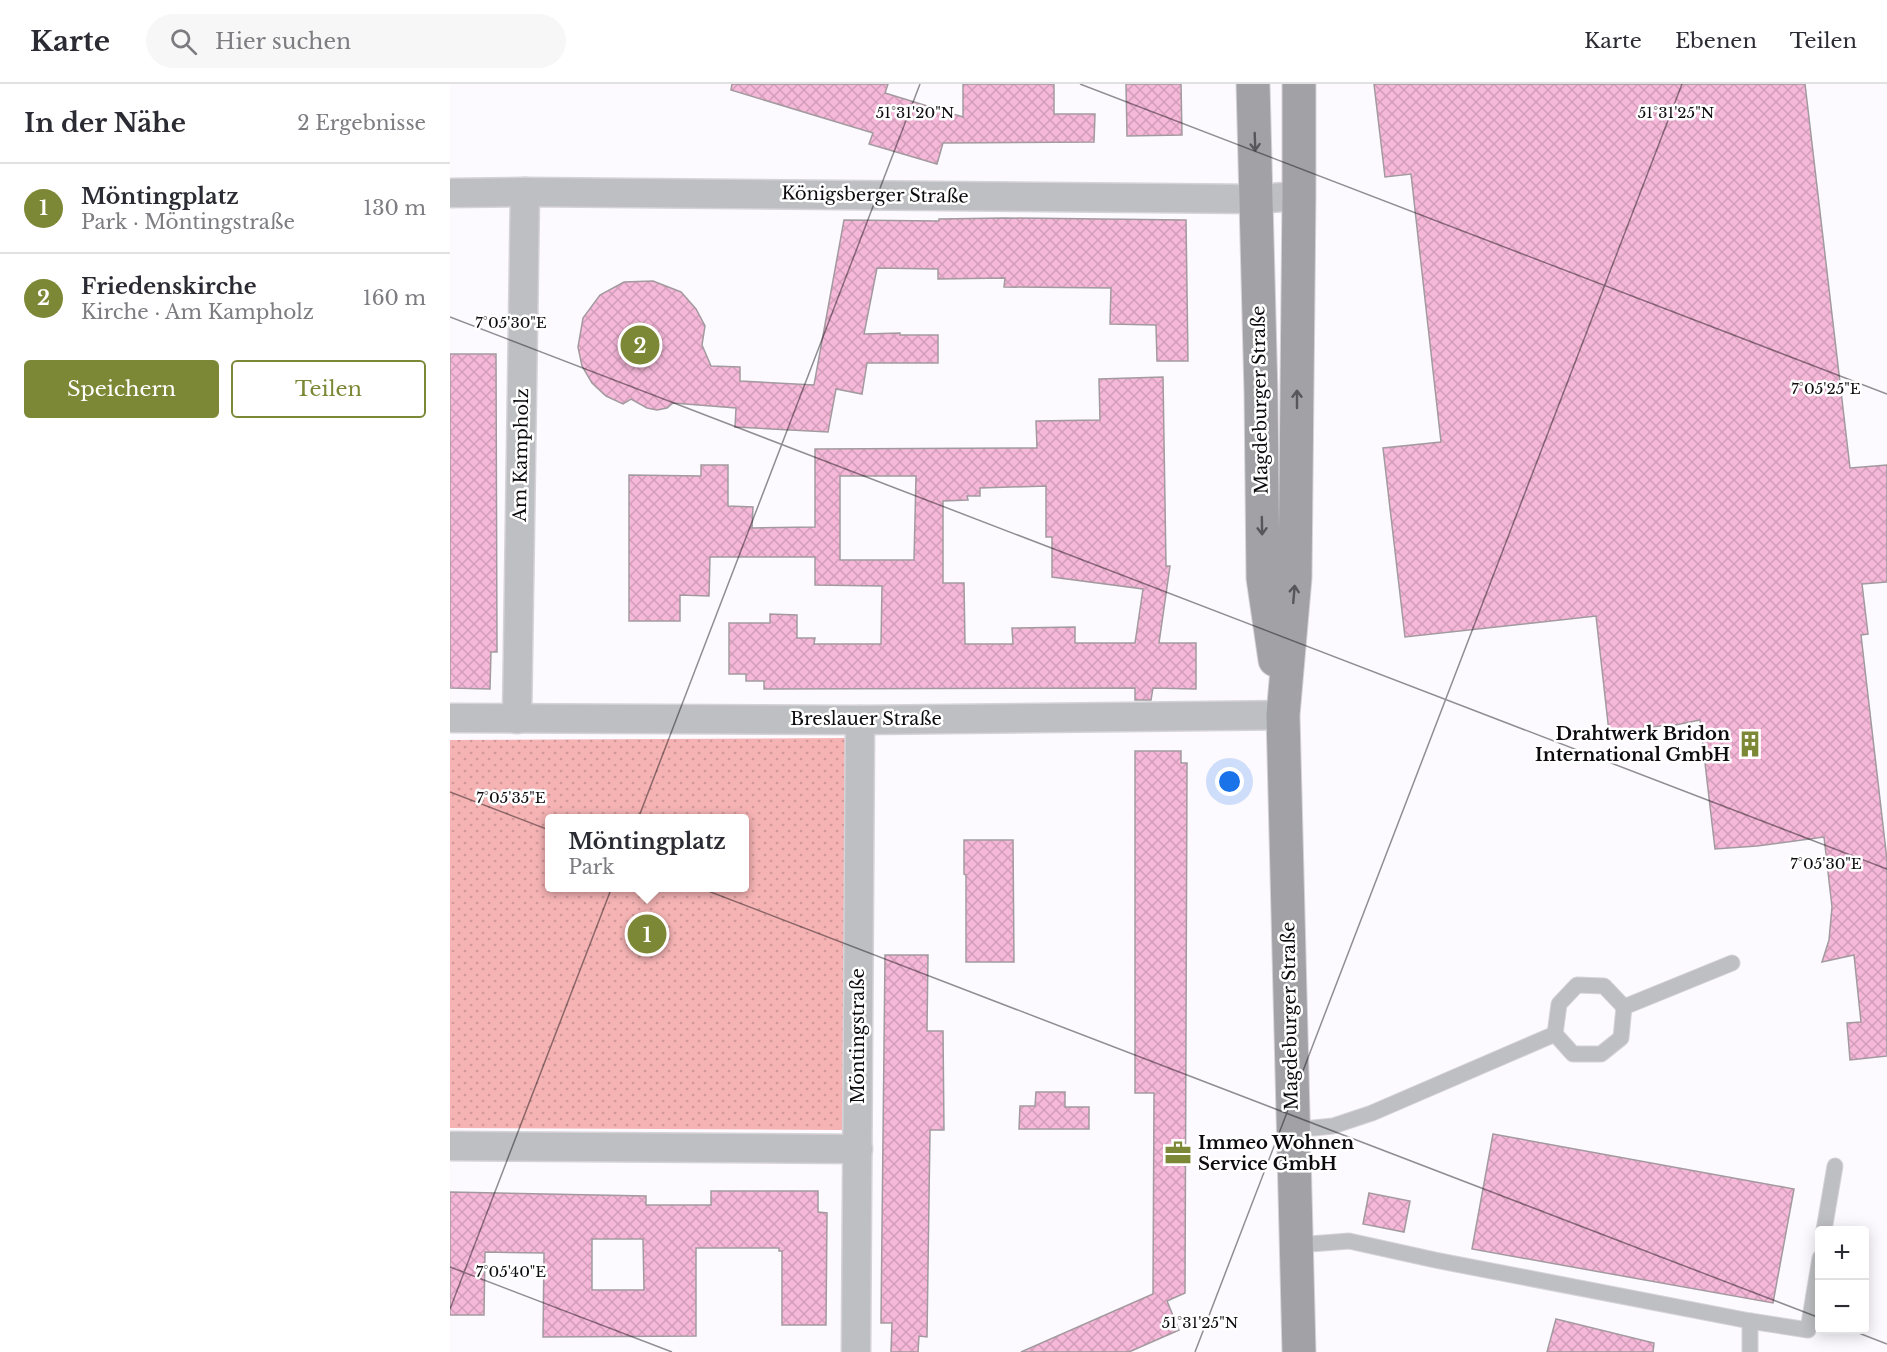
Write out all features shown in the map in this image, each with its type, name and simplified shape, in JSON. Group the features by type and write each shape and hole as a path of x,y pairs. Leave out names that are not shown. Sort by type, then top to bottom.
{"street":[{"name":"Magdeburger Straße","path":"1253,84 1263,578 1282,715 1299,1352"},
{"name":"Magdeburger Straße","path":"1282,715 1295,578 1299,84"},
{"name":"Am Kampholz","path":"517,719 525,192"},
{"name":"Königsberger Straße","path":"450,193 1257,199 1299,196"},
{"name":"Breslauer Straße","path":"450,718 860,720 1282,715"},
{"name":"Möntingstraße","path":"856,1352 860,720"},
{"path":"450,1146 858,1149"}],"lane":[{"path":"1624,1007 1732,963"},
{"path":"1577,985 1604,986 1624,1007 1621,1038 1601,1054 1574,1054 1555,1034 1559,1004 1577,985"},
{"path":"1293,1130 1333,1126 1371,1113 1555,1034"},
{"path":"1825,1226 1835,1166"},
{"path":"1297,1245 1349,1241 1435,1260 1750,1321 1808,1330 1816,1280"},
{"path":"1750,1321 1750,1352"}],"shaded area":[{"path":"845,738 843,1130 450,1128 450,740"}],"building":[{"path":"732,84 888,84 885,93 963,117 963,84 1054,84 1054,114 1095,114 1094,142 943,143 937,164 869,144 873,133 731,90"},
{"path":"1126,84 1181,84 1182,135 1127,136"},
{"path":"1374,84 1805,84 1850,468 1887,465 1887,582 1862,584 1868,634 1861,635 1887,860 1887,1056 1850,1060 1847,1023 1861,1022 1854,955 1822,962 1829,940 1832,907 1824,837 1715,849 1700,720 1666,727 1665,725 1609,732 1596,616 1405,637 1383,448 1441,442 1411,174 1385,177"},
{"path":"939,219 1186,220 1188,361 1157,361 1156,325 1110,324 1111,288 1004,287 1005,278 938,279 938,269 877,268 864,334 938,335 938,363 867,363 862,394 836,389 828,432 735,427 736,408 673,403 667,408 657,410 647,408 631,399 623,404 606,396 592,383 582,366 578,347 583,318 600,295 624,282 653,281 681,292 696,309 705,326 702,345 711,366 740,367 740,381 814,385 844,220 939,221"},
{"path":"450,354 496,354 497,652 491,652 490,689 450,688"},
{"path":"1163,377 1166,566 1170,566 1159,643 1196,643 1196,689 1153,688 1151,700 1135,700 1135,688 764,689 764,681 746,681 746,674 729,674 729,623 770,623 770,614 797,615 797,638 815,638 814,644 881,644 882,586 815,585 815,557 710,557 709,596 680,595 680,621 629,621 629,475 701,476 701,465 728,465 728,506 753,507 752,528 815,527 815,449 1037,448 1036,421 1100,420 1099,379","holes":["840,476 916,476 914,560 840,560","1046,486 1046,537 1052,537 1052,577 1143,589 1135,643 1075,643 1075,627 1012,628 1013,644 965,644 964,583 943,583 943,501 968,500 967,496 980,496 980,488"]},
{"path":"1135,751 1181,751 1181,763 1187,763 1185,1293 1167,1301 1179,1330 1129,1352 1021,1352 1153,1294 1154,1093 1135,1093"},
{"path":"964,840 1013,840 1014,962 966,962"},
{"path":"885,955 928,955 927,1031 943,1031 944,1130 930,1130 927,1337 919,1336 918,1352 891,1352 892,1323 881,1323"},
{"path":"1036,1092 1065,1092 1065,1107 1089,1107 1089,1129 1019,1129 1020,1106 1035,1106"},
{"path":"1493,1134 1794,1189 1773,1303 1472,1249"},
{"path":"711,1191 818,1191 818,1212 827,1213 826,1325 782,1325 782,1251 779,1251 779,1248 696,1248 696,1336 543,1337 544,1253 485,1252 484,1315 450,1315 450,1192 646,1196 646,1205 711,1205","holes":["592,1239 643,1239 644,1290 592,1290"]},
{"path":"1369,1193 1410,1201 1404,1232 1363,1224"},
{"path":"1556,1319 1654,1343 1653,1352 1547,1352"}],"place":[{"name":"Friedenskirche","path":"640,345"},
{"name":"Drahtwerk Bridon International GmbH","path":"1750,744"},
{"name":"Möntingplatz","path":"647,934"},
{"name":"Immeo Wohnen Service GmbH","path":"1178,1153"}]}
